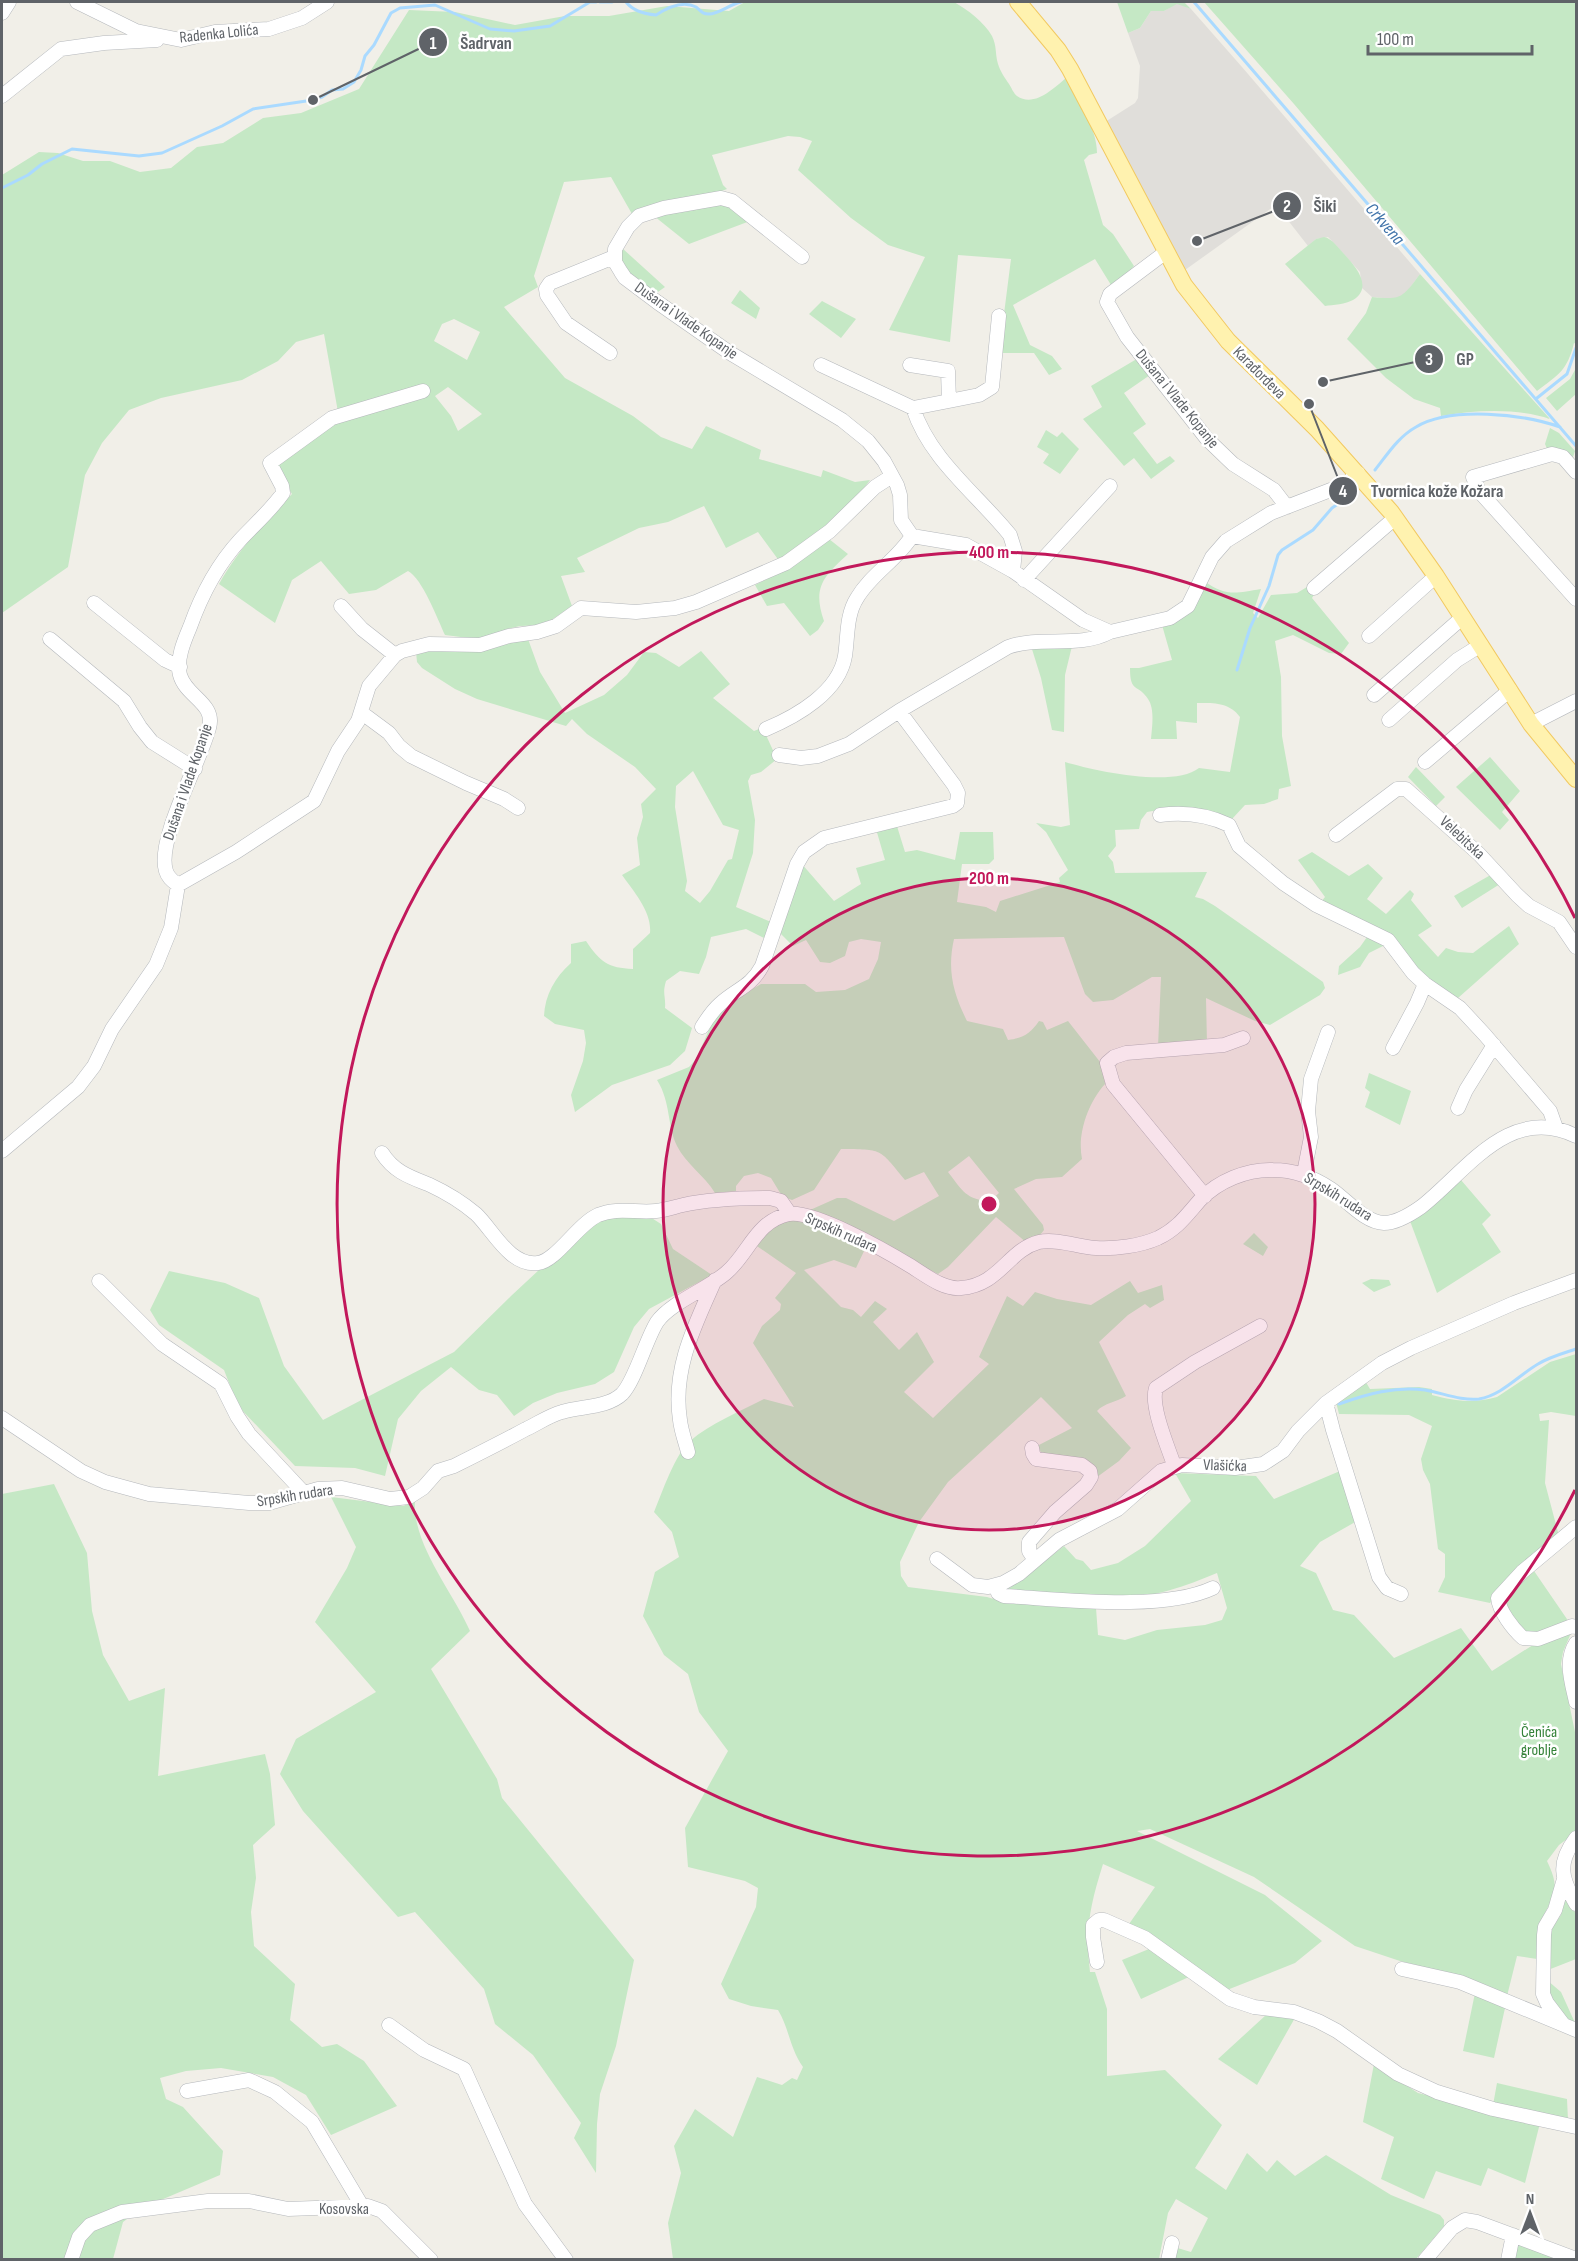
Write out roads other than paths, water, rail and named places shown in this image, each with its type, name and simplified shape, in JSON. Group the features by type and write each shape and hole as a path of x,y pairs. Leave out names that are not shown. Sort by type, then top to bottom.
{"main road":[{"name":"Karađorđeva","path":"1018,2 1058,50 1070,69 1184,285 1228,341 1317,429 1358,473 1395,518 1436,576 1531,724 1576,779"}],"street":[{"path":"2,13 9,2"},
{"name":"Radenka Lolića","path":"77,2 136,31 181,40 215,32 269,29 302,18 327,2"},
{"path":"2,96 61,49 88,44 171,38"},
{"path":"610,353 566,323 546,289 550,283 614,257 615,249 628,227 646,212 721,198 732,201 802,257"},
{"name":"Dušana i Vlade Kopanje","path":"1166,252 1110,294 1107,302 1127,336 1207,439 1233,464 1274,490 1287,507"},
{"name":"Dušana i Vlade Kopanje","path":"614,257 625,278 657,302 730,353 856,430 874,447 892,476 900,495 901,520 912,536"},
{"path":"821,365 913,408 979,395 992,387 999,315"},
{"path":"910,365 948,371 949,401"},
{"path":"94,603 165,660 180,667 182,647 191,624 221,565 283,493 282,486 270,463 276,456 332,418 423,391"},
{"path":"913,408 923,433 935,451 1010,535 1015,551 1018,576"},
{"path":"1576,472 1563,457 1555,454 1473,477 1479,491 1576,599"},
{"path":"778,755 801,758 833,751 849,744 899,711 1008,647 1042,640 1089,641 1110,632 1178,615 1192,600 1206,568 1220,547 1249,525 1271,513 1346,484 1358,473"},
{"path":"2,1151 78,1087 94,1066 112,1029 156,965 171,928 178,885 236,852 314,801 338,751 362,713 369,686 395,655 429,644 480,645 518,634 537,632 556,626 580,608 636,612 675,608 696,602 786,563 830,531 875,487 892,476"},
{"path":"1018,576 1110,486"},
{"path":"1314,588 1395,518"},
{"path":"766,729 801,710 834,682 843,665 849,620 856,599 869,581 912,536 966,545 1018,576 1083,620 1110,632"},
{"path":"1370,636 1436,576"},
{"path":"341,606 362,629 395,655"},
{"path":"1374,695 1463,617"},
{"path":"50,639 124,701 152,742 195,769"},
{"path":"1389,720 1457,660 1481,645"},
{"name":"Dušana i Vlade Kopanje","path":"178,885 169,878 165,855 176,814 210,727 210,716 202,703 186,688 179,674 180,667"},
{"path":"1425,762 1510,690"},
{"path":"1531,724 1576,701"},
{"path":"702,1027 720,1004 756,977 762,966 797,864 804,852 814,843 835,834 953,806 957,803 958,793 954,784 899,711"},
{"path":"362,713 389,733 411,756 504,799 518,808"},
{"name":"Velebitska","path":"1336,835 1397,789 1406,789 1479,854 1529,906 1559,922 1576,947"},
{"path":"1160,815 1183,813 1229,825 1239,846 1283,883 1316,905 1388,940 1413,973 1460,1008 1494,1045 1550,1111 1556,1128"},
{"path":"1393,1048 1425,984"},
{"path":"1304,1173 1311,1137 1308,1111 1311,1079 1328,1032"},
{"path":"1204,1196 1113,1084 1107,1063 1114,1057 1126,1053 1224,1045 1243,1038"},
{"path":"1458,1108 1466,1090 1494,1045"},
{"name":"Srpskih rudara","path":"2,1418 81,1471 105,1482 150,1494 269,1503 318,1489 342,1488 390,1499 409,1497 423,1488 438,1471 454,1466 560,1412 612,1401 624,1392 658,1320 692,1294 731,1269 753,1237 785,1215 815,1218 873,1246 945,1286 956,1288 974,1286 984,1282 1027,1248 1040,1242 1105,1248 1138,1244 1154,1239 1178,1226 1204,1196 1237,1176 1250,1172 1271,1169 1304,1173 1331,1189 1375,1221 1390,1222 1410,1215 1496,1141 1534,1128 1556,1128 1576,1136"},
{"path":"381,1153 398,1171 432,1186 477,1215 504,1249 523,1261 531,1263 545,1261 595,1216 614,1210 653,1211 684,1204 770,1198 781,1201 790,1214"},
{"path":"688,1452 680,1419 679,1390 686,1346 715,1280"},
{"name":"Vlašićka","path":"1174,1466 1246,1468 1263,1464 1283,1451 1298,1431 1326,1403 1365,1373 1411,1348 1514,1303 1576,1280"},
{"path":"99,1281 162,1344 226,1389 237,1416 249,1434 304,1493"},
{"path":"937,1558 972,1585 996,1585 1011,1580 1059,1540 1110,1514 1127,1502 1156,1474 1174,1466 1154,1397 1156,1388 1195,1362 1260,1326"},
{"path":"1326,1403 1379,1577 1387,1588 1401,1594"},
{"path":"1032,1448 1036,1459 1082,1465 1090,1471 1091,1477 1086,1485 1055,1512 1029,1542 1029,1551 1035,1560"},
{"path":"1576,1527 1522,1572 1498,1598 1500,1606 1516,1632 1523,1638 1538,1639 1572,1626 1576,1627"},
{"path":"996,1585 998,1593 1004,1596 1095,1601 1174,1600 1195,1596 1213,1588"},
{"path":"1576,1643 1570,1656 1570,1669 1576,1702"},
{"path":"1570,2028 1546,2003 1541,1986 1545,1927 1555,1910 1564,1879 1563,1862 1576,1838"},
{"path":"1564,1879 1576,1904"},
{"path":"1097,1962 1093,1937 1094,1925 1099,1920 1104,1920 1144,1938 1230,1999 1248,2006 1293,2012 1318,2021 1337,2031 1398,2074 1437,2092 1493,2109 1576,2127"},
{"path":"1402,1969 1460,1982 1570,2028"},
{"path":"389,2025 424,2050 464,2069 525,2204 566,2259"},
{"path":"187,2091 249,2080 275,2092 312,2122 362,2206"},
{"name":"Kosovska","path":"72,2259 80,2237 90,2225 122,2212 208,2201 249,2201 288,2209 368,2206 382,2211 431,2259"},
{"path":"1425,2259 1461,2221 1477,2222 1576,2259"},
{"path":"1509,2259 1513,2235"},
{"path":"1168,2259 1172,2243"}],"waterway":[{"path":"2,188 72,149 139,156 162,153 222,126 253,109 313,100 332,90 343,89 354,82 365,56 374,45 391,13 400,8 435,5 490,29 514,31 550,26 590,2 596,2"},
{"path":"600,2 612,2"},
{"path":"626,2 640,12 656,15 681,4 691,5 702,12 713,14 741,2"},
{"name":"Crkvena","path":"1194,2 1576,446"},
{"path":"1537,398 1567,374 1576,348"},
{"path":"1375,470 1393,447 1410,431 1431,420 1448,416 1487,414 1545,422 1560,427"},
{"path":"1237,670 1250,628 1269,586 1278,555 1313,530 1332,508 1357,491"},
{"path":"1339,1404 1371,1394 1403,1389 1425,1390 1459,1398 1479,1399 1503,1389 1542,1362 1576,1349"}],"place":[{"name":"Šadrvan","path":"313,100"},
{"name":"Šiki","path":"1197,241"},
{"name":"GP","path":"1323,382"},
{"name":"Tvornica kože Kožara","path":"1309,404"}],"park label":[{"name":"Čenića groblje","path":"1539,1741"}]}
